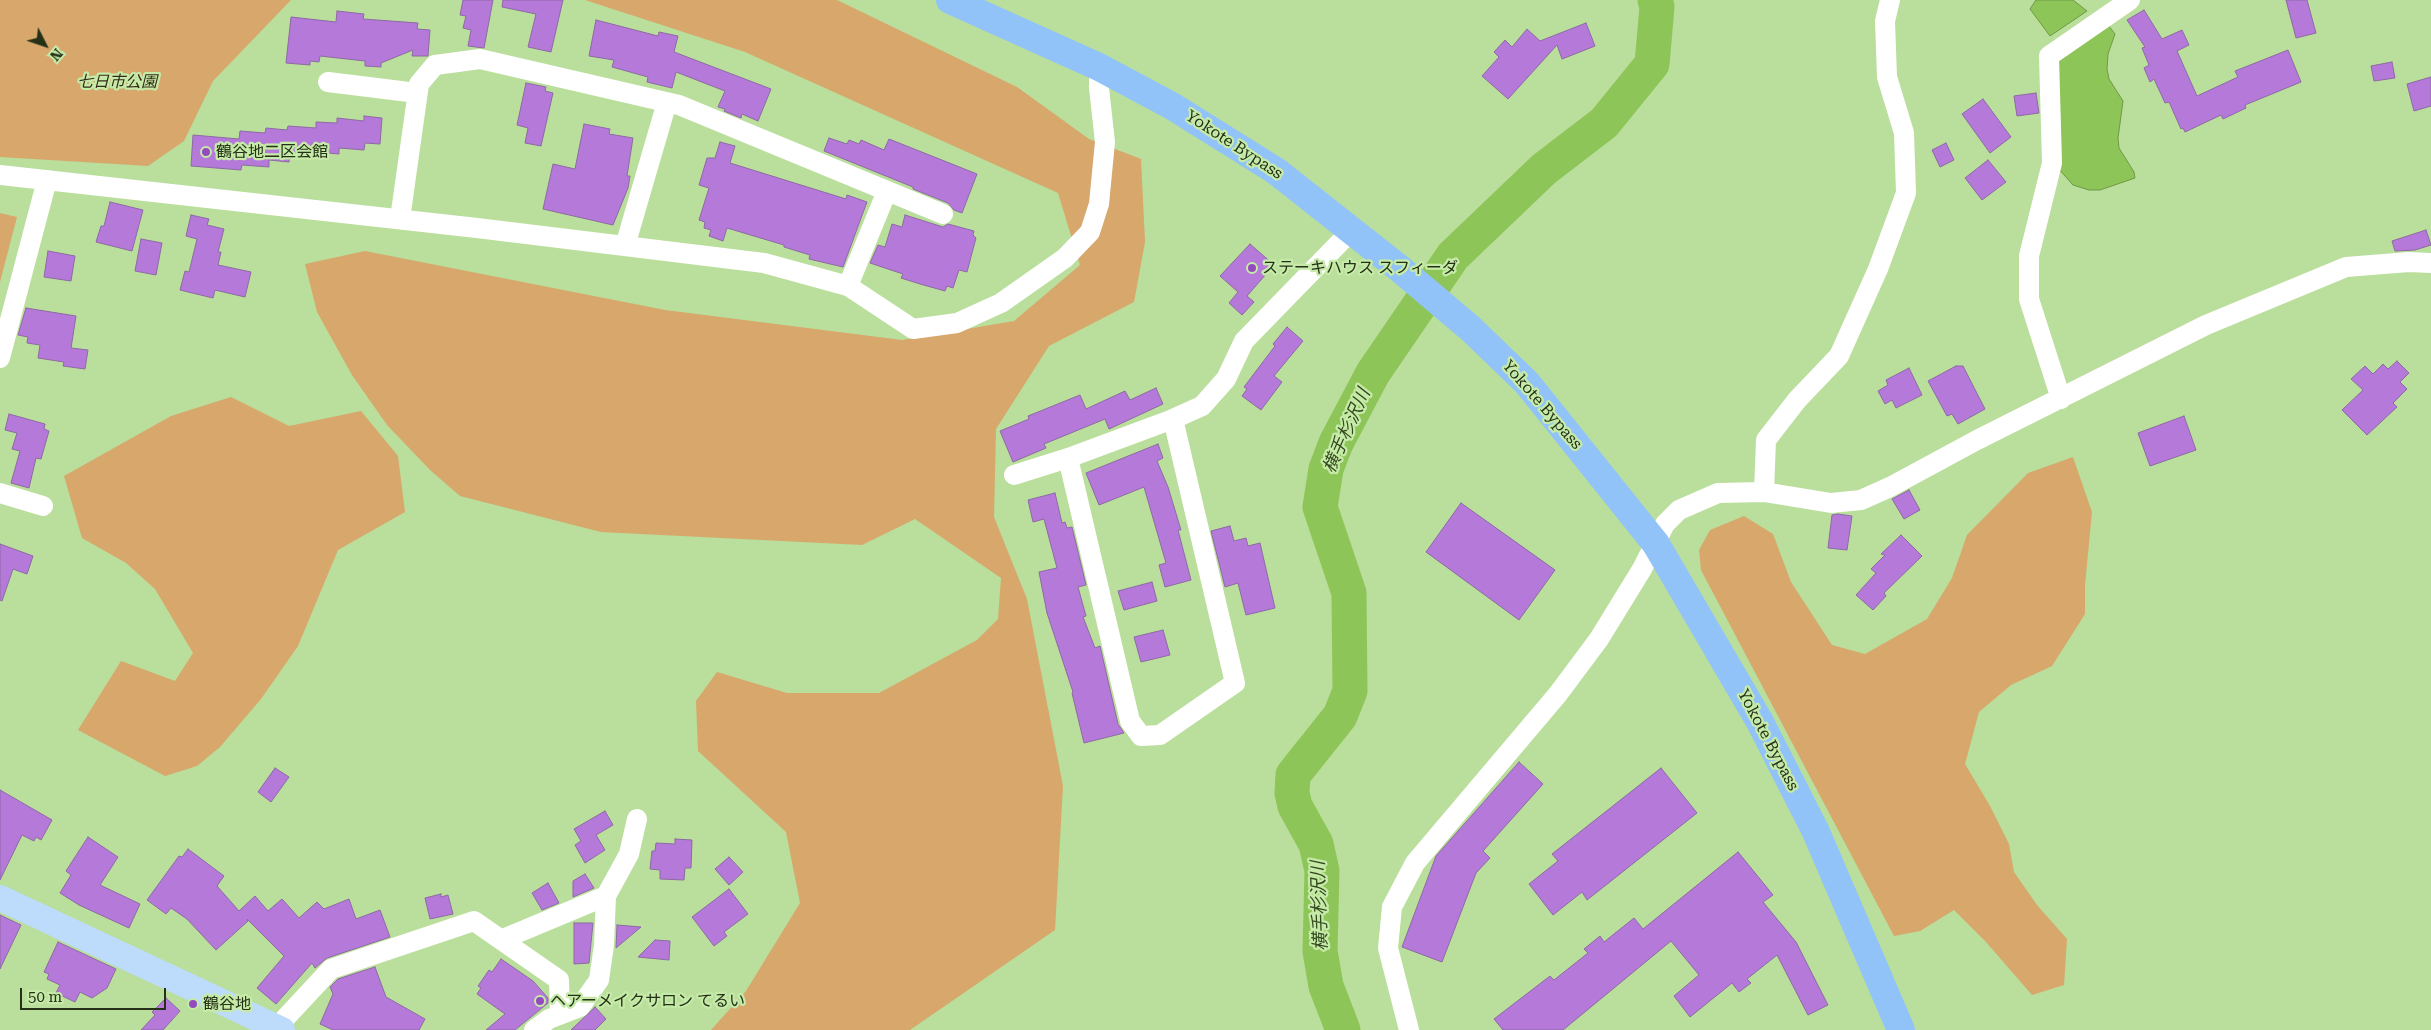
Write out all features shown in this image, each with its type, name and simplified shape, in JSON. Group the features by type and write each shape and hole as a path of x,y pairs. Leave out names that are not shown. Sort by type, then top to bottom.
{"highway":[{"name":"Yokote Bypass","path":"950,0 1099,67 1172,106 1276,171 1399,268 1471,329 1527,383 1656,544 1760,722 1816,832 1901,1030"}],"main road":[{"path":"0,898 279,1029"}],"street":[{"path":"1764,492 1766,440 1797,400 1839,356 1878,269 1906,193 1904,133 1887,77 1885,21 1890,0"},
{"path":"2061,399 2029,299 2029,256 2052,163 2049,56 2130,0"},
{"path":"400,219 419,84 435,64 480,59 667,102 943,214"},
{"path":"0,175 400,219 764,263 848,286 913,329 957,322 1001,303 1064,258 1090,232 1099,204 1105,142 1099,88 1099,67"},
{"path":"328,82 417,93"},
{"path":"625,246 667,102"},
{"path":"0,358 47,180"},
{"path":"848,286 887,191"},
{"path":"1014,475 1068,458 1173,419 1202,406 1226,379 1244,342 1352,230"},
{"path":"1409,1030 1388,948 1392,907 1415,863 1558,694 1599,639 1656,544 1665,524 1679,510 1718,493 1764,492 1831,502 1861,500 1890,487 1977,440 2206,325 2346,267 2409,262 2431,263"},
{"path":"1068,458 1130,721 1141,736 1160,735 1235,683 1173,419"},
{"path":"0,493 43,506"},
{"path":"534,1030 549,1019 580,1008 599,980 604,945 606,896 629,854 637,819"},
{"path":"503,939 606,896"},
{"path":"279,1029 331,969 474,921 503,939 559,980 560,1015"}],"green space":[{"name":"七日市公園","path":"0,0 291,0 213,81 184,141 148,166 0,157"},
{"path":"585,0 837,0 1017,87 1089,139 1141,159 1145,242 1134,302 1049,346 996,429 994,517 1027,599 1063,786 1055,930 910,1030 711,1030 746,991 800,903 786,832 698,751 696,701 717,672 787,693 879,693 977,640 998,619 1001,578 915,519 862,545 601,532 460,496 430,470 387,425 352,375 317,312 305,264 365,251 665,310 902,340 1014,321 1080,265 1058,193 745,52"},
{"path":"0,213 17,217 0,282"},
{"path":"231,397 289,426 361,411 398,456 405,512 338,550 298,646 261,699 220,747 197,766 165,776 78,730 121,661 175,681 193,653 155,589 126,563 82,538 64,476 171,416"},
{"path":"2073,457 2092,512 2085,585 2085,614 2052,666 2011,685 1979,712 1965,764 1990,806 2009,844 2014,872 2037,905 2067,939 2064,985 2032,995 1986,942 1954,910 1920,931 1894,936 1701,570 1699,550 1710,530 1744,516 1773,534 1791,582 1832,645 1865,654 1927,619 1952,578 1967,535 2028,473"}],"shaded area":[{"path":"2036,0 2073,0 2087,11 2050,36 2030,9"},
{"path":"2108,25 2115,34 2108,54 2107,69 2109,79 2123,101 2118,138 2119,148 2134,172 2135,178 2100,190 2089,190 2073,185 2057,167 2058,60"}],"building":[{"path":"463,0 493,0 484,48 468,46 471,30 463,28 466,16 460,15"},
{"path":"503,0 563,0 551,52 528,47 536,14 502,7"},
{"path":"2286,0 2307,0 2316,33 2296,38"},
{"path":"2144,10 2162,39 2182,30 2189,45 2177,51 2197,96 2238,77 2235,71 2288,50 2301,82 2245,105 2246,108 2223,119 2221,115 2185,132 2183,128 2181,129 2169,102 2165,103 2154,79 2150,82 2144,68 2149,65 2142,48 2145,47 2127,20"},
{"path":"337,11 364,14 363,19 418,23 417,29 430,30 428,56 412,56 413,50 381,63 381,67 365,66 365,61 320,56 319,62 310,61 310,65 286,63 291,17 336,22"},
{"path":"596,20 658,36 659,32 678,36 674,52 771,89 758,121 742,114 741,118 724,111 725,109 718,107 725,91 676,72 672,88 647,82 648,77 612,67 614,60 589,56"},
{"path":"1586,23 1595,46 1562,59 1557,45 1508,99 1482,76 1499,57 1494,52 1505,40 1512,47 1527,29 1540,41"},
{"path":"2392,62 2395,78 2374,81 2371,66"},
{"path":"2431,77 2431,106 2414,111 2407,84"},
{"path":"526,83 546,87 545,91 553,93 541,146 525,143 528,128 517,125"},
{"path":"2036,93 2039,113 2017,116 2014,96"},
{"path":"1983,99 2011,137 1990,153 1962,114"},
{"path":"364,116 382,118 380,144 365,143 364,150 339,148 339,154 316,152 316,158 290,156 289,162 269,160 269,167 242,165 241,170 191,166 193,135 239,139 240,131 265,133 266,128 287,130 288,126 316,128 316,122 337,123 337,118 364,121"},
{"path":"584,124 610,129 609,134 633,138 627,176 630,176 628,188 613,225 543,209 553,164 575,169"},
{"path":"829,138 847,144 849,140 859,144 861,140 884,150 889,139 977,174 962,213 954,210 948,203 913,189 913,187 824,151"},
{"path":"720,142 735,146 730,163 846,199 847,195 867,202 843,267 809,259 810,255 784,247 784,245 727,228 723,241 709,236 711,230 704,228 705,222 699,220 709,188 699,185 707,158 715,158"},
{"path":"1946,143 1954,160 1940,167 1932,150"},
{"path":"1988,160 2006,182 1982,200 1965,178"},
{"path":"110,202 143,210 132,251 96,242 101,226 104,226"},
{"path":"191,215 209,219 207,225 224,229 218,252 221,252 218,265 251,272 245,297 215,290 213,298 180,290 185,271 189,272 197,239 186,236"},
{"path":"905,215 943,227 948,224 974,231 973,235 976,238 967,272 959,270 953,288 947,286 945,291 920,284 901,278 903,274 870,263 878,245 885,247 892,224 902,227"},
{"path":"2426,230 2431,245 2415,250 2395,251 2392,241"},
{"path":"141,239 162,243 156,275 135,271"},
{"name":"ステーキハウス スフィーダ","path":"1250,244 1274,265 1247,296 1254,302 1242,315 1229,303 1238,292 1220,276"},
{"path":"48,251 75,256 71,281 44,277"},
{"path":"26,308 76,316 71,348 88,350 85,369 63,366 64,362 38,358 40,345 27,343 28,337 18,335"},
{"path":"1287,327 1303,341 1274,376 1282,382 1261,410 1242,396 1247,389 1244,387"},
{"path":"2397,361 2409,373 2400,382 2407,389 2393,403 2397,407 2367,435 2342,410 2363,390 2351,379 2365,366 2373,374 2383,364 2388,369"},
{"path":"1956,366 1963,366 1985,409 1958,424 1952,414 1947,416 1928,381"},
{"path":"1909,368 1922,395 1896,408 1892,400 1885,404 1878,391 1888,385 1886,380"},
{"path":"1156,388 1163,404 1109,429 1105,419 1044,444 1046,448 1013,462 1000,431 1029,419 1028,416 1080,395 1086,409 1125,391 1130,400"},
{"path":"9,414 45,424 44,429 49,431 41,459 36,458 29,488 11,483 20,451 12,449 17,433 5,430"},
{"path":"2184,416 2196,450 2150,466 2138,433"},
{"path":"1158,444 1163,458 1157,461 1168,487 1181,530 1178,530 1191,580 1165,587 1159,565 1166,563 1144,487 1099,505 1086,473"},
{"path":"1909,490 1920,510 1904,519 1892,499"},
{"path":"1055,493 1062,523 1065,522 1067,528 1072,527 1086,585 1078,587 1086,616 1083,617 1095,648 1100,646 1118,724 1124,733 1084,743 1073,692 1047,613 1039,572 1057,568 1044,519 1033,522 1028,500"},
{"path":"1461,503 1555,570 1519,620 1426,552"},
{"path":"1832,515 1852,516 1847,550 1828,548"},
{"path":"1230,526 1234,541 1246,538 1248,546 1260,543 1275,608 1246,615 1238,583 1225,587 1211,531"},
{"path":"1901,535 1922,556 1884,593 1886,596 1873,610 1856,595 1876,573 1871,569 1885,555 1881,554"},
{"path":"0,544 33,556 27,574 13,569 2,601 0,600"},
{"path":"1152,582 1157,601 1124,610 1118,591"},
{"path":"1163,630 1170,655 1141,662 1134,637"},
{"path":"1519,762 1543,784 1483,851 1490,858 1476,873 1442,962 1402,947 1436,856"},
{"path":"275,768 289,777 271,802 258,792"},
{"path":"1661,768 1697,813 1587,900 1582,892 1553,915 1529,884 1558,861 1552,854"},
{"path":"0,790 52,820 41,840 36,837 34,841 22,835 0,880"},
{"path":"605,811 613,825 596,835 605,850 585,863 575,845 581,841 574,829"},
{"path":"88,837 118,857 100,885 140,904 129,928 79,905 60,893 71,875 66,871"},
{"path":"675,839 692,840 691,868 685,868 684,880 660,879 660,870 650,869 652,851 655,851 656,843 675,844"},
{"path":"188,849 224,876 217,886 239,911 255,896 268,911 282,899 299,918 317,902 324,909 349,899 356,919 380,910 390,937 327,958 315,968 312,963 276,1004 257,988 284,956 247,919 248,921 216,950 187,919 171,908 166,914 147,900 179,856 182,857"},
{"path":"1738,852 1773,895 1763,902 1796,942 1828,1005 1808,1015 1777,955 1747,979 1751,983 1739,992 1732,983 1690,1017 1674,996 1699,975 1671,941 1563,1030 1503,1030 1494,1019 1550,976 1554,980 1588,953 1584,949 1600,936 1604,942 1634,918 1643,929"},
{"path":"729,857 743,872 729,885 715,869"},
{"path":"585,874 594,888 573,897 573,881"},
{"path":"548,883 559,903 542,910 532,893"},
{"path":"729,889 748,914 724,932 727,936 714,946 692,917"},
{"path":"441,894 441,897 448,895 453,914 430,919 425,898"},
{"path":"0,915 21,925 0,969"},
{"path":"574,923 593,923 589,963 574,964"},
{"path":"617,925 641,927 616,948"},
{"path":"655,940 670,941 669,960 638,957"},
{"path":"58,942 116,969 107,988 92,998 80,992 75,1002 56,993 60,985 47,979 49,974 44,972"},
{"path":"501,959 533,981 548,998 548,1003 515,1030 486,1030 505,1014 477,994 481,988 478,986 489,970 492,972"},
{"path":"375,967 386,997 425,1019 419,1030 333,1030 320,1024 333,994 330,987 338,979"},
{"path":"166,998 180,1011 163,1030 141,1030 155,1015 152,1012"},
{"path":"595,1007 606,1019 595,1030 571,1030"}],"waterway":[{"name":"横手杉沢川","path":"1343,1030 1326,986 1320,951 1322,871 1316,844 1295,806 1292,793 1293,775 1340,716 1350,691 1349,593 1320,507 1326,469 1336,443 1373,373 1453,256 1544,169 1604,123 1652,64 1657,7 1655,0"}],"place":[{"name":"鶴谷地二区会館","path":"206,152"},
{"name":"ステーキハウス スフィーダ","path":"1252,268"},
{"name":"ヘアーメイクサロン てるい","path":"540,1001"},
{"name":"鶴谷地","path":"193,1004"}]}
